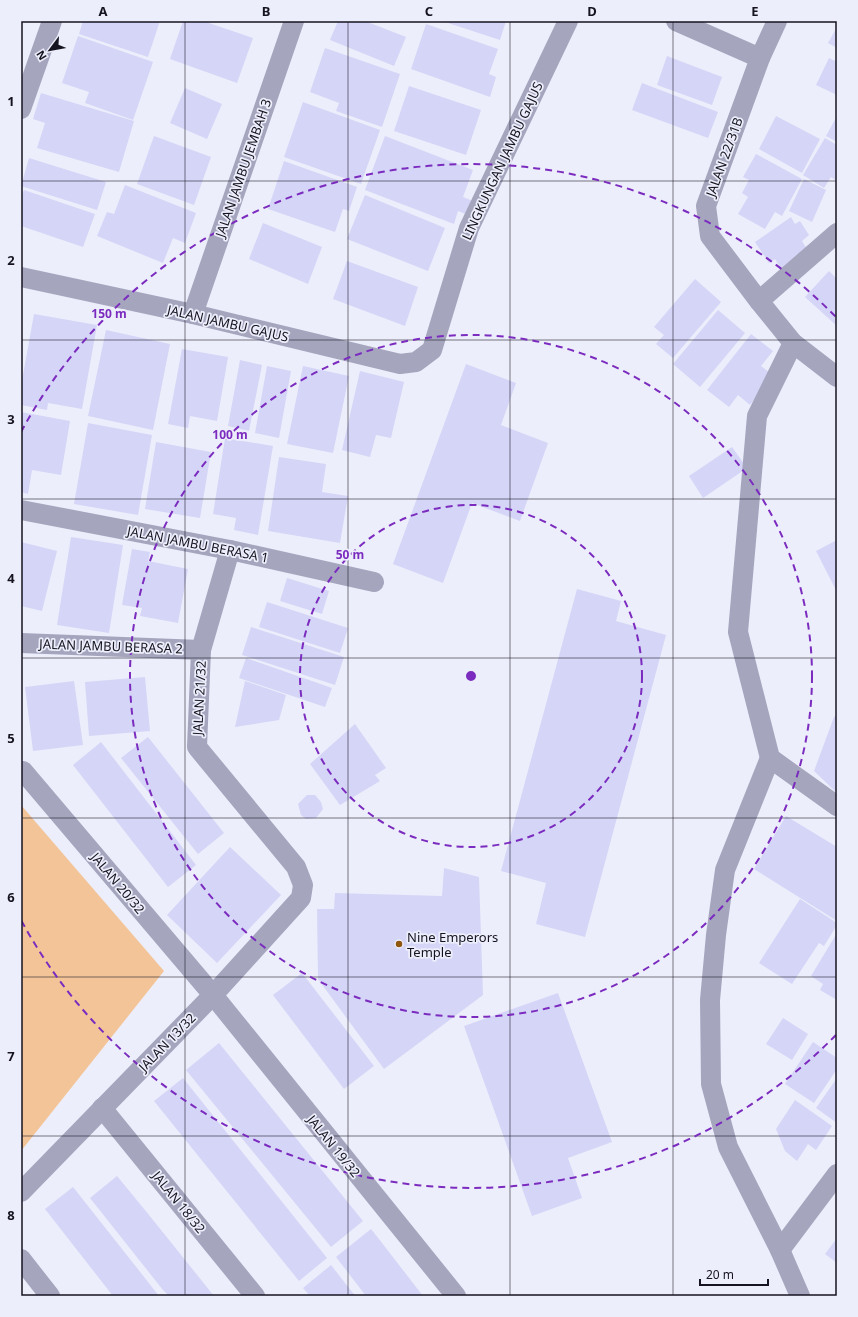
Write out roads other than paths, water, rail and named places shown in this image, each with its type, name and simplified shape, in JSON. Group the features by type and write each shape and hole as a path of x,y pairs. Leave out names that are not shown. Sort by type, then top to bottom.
{"street":[{"path":"21,109 52,21"},
{"name":"JALAN JAMBU JEMBAH 3","path":"193,314 294,21"},
{"name":"LINGKUNGAN JAMBU GAJUS","path":"432,350 469,228 568,21"},
{"path":"676,21 760,58"},
{"name":"JALAN 22/31B","path":"777,21 760,58 706,206 710,236 759,301 794,343 837,377"},
{"path":"759,301 837,233"},
{"name":"JALAN JAMBU GAJUS","path":"21,277 193,314 400,364 416,362 432,350"},
{"path":"794,343 757,416 738,632 770,758 726,870 716,935 710,1000 711,1084 728,1147 780,1250 800,1296"},
{"name":"JALAN JAMBU BERASA 1","path":"21,510 230,550 374,582"},
{"name":"JALAN 21/32","path":"230,550 201,650 197,747 296,867 303,885"},
{"name":"JALAN JAMBU BERASA 2","path":"21,643 201,650"},
{"path":"770,758 837,806"},
{"name":"JALAN 20/32","path":"23,771 213,995"},
{"name":"JALAN 13/32","path":"21,1192 213,995 301,898 303,885"},
{"name":"JALAN 19/32","path":"213,995 456,1296"},
{"name":"JALAN 18/32","path":"102,1108 255,1296"},
{"path":"780,1250 837,1174"},
{"path":"21,1259 50,1296"}],"place":[{"name":"Nine Emperors Temple","path":"399,944"}]}
